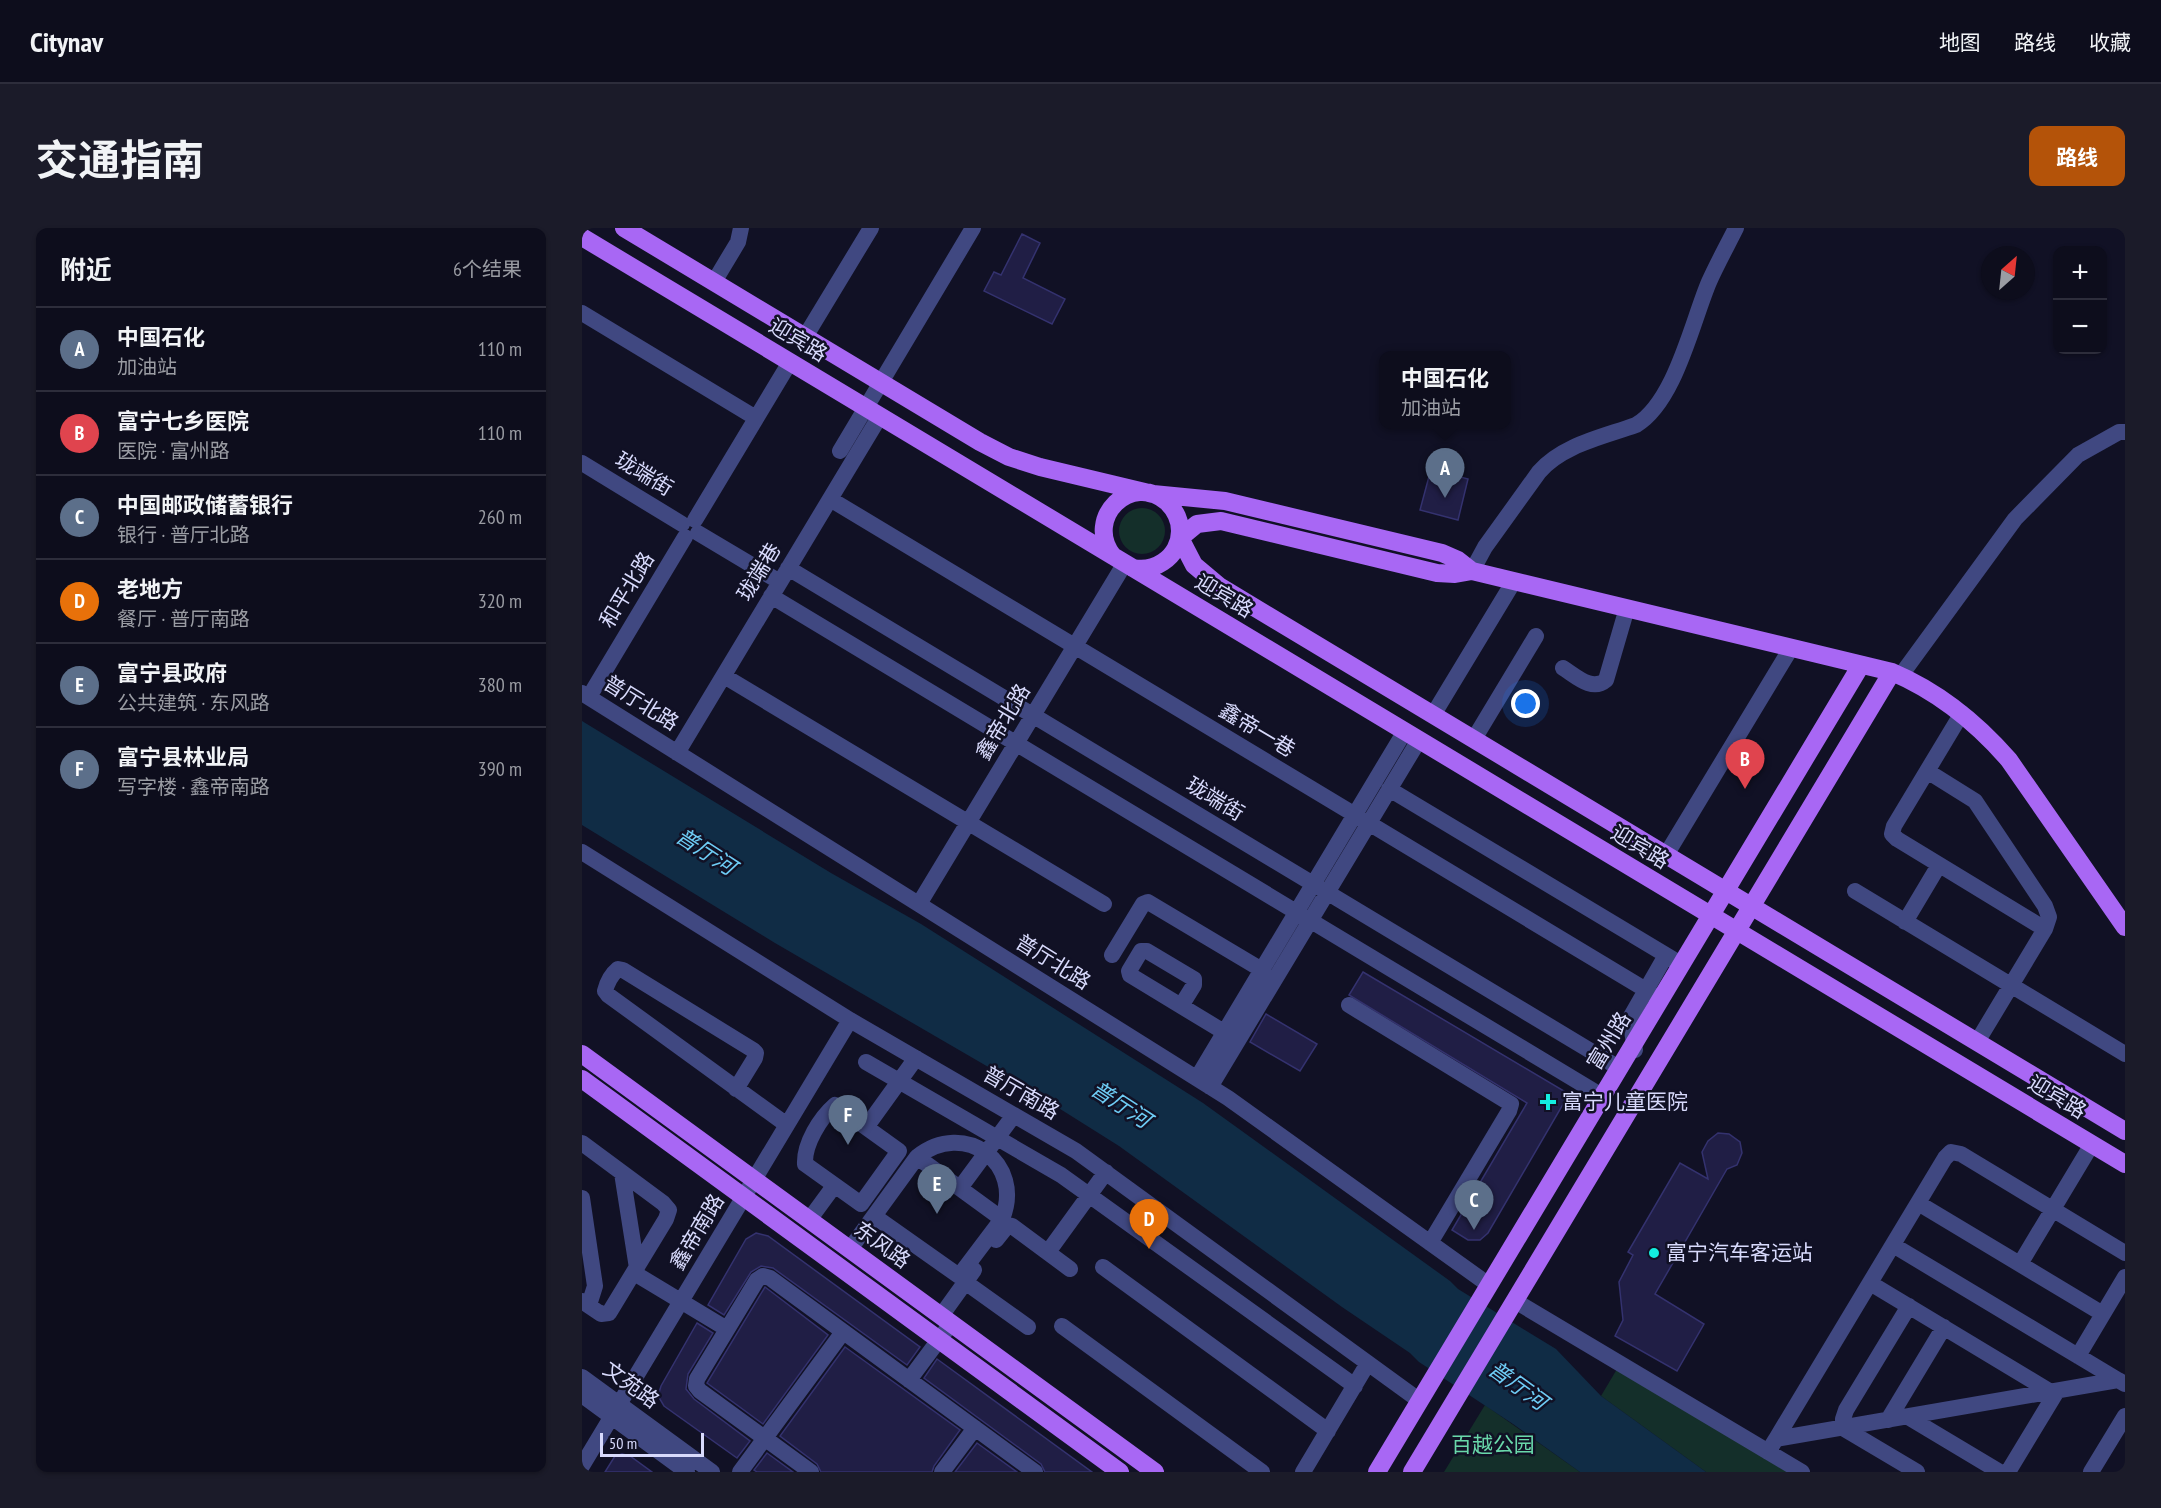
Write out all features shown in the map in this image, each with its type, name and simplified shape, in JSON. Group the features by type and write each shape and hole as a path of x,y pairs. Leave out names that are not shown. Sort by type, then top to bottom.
{"main road":[{"name":"迎宾路","path":"624,228 980,442 1009,457 1162,498 1175,511 1179,520 1180,538 1194,565 1210,580 1977,1042 2123,1126"},
{"name":"迎宾路","path":"582,237 2125,1164"},
{"path":"1472,571 1458,560 1442,553 1225,501 1135,493 1126,496 1112,507 1104,524 1105,542 1124,562 1149,568 1166,561 1172,555 1180,538 1197,524 1221,521 1437,573 1455,574 1472,571 1861,665 1898,671 1962,713 1988,736 2009,760 2125,927"},
{"name":"富州路","path":"1377,1472 1661,999 1673,961 1711,915 1861,665"},
{"path":"1412,1472 1751,906 1898,671"},
{"name":"东风路","path":"582,1054 1155,1472"},
{"name":"东风路","path":"582,1079 1114,1470"}],"street":[{"path":"714,282 738,242 741,228"},
{"path":"805,337 871,228"},
{"path":"840,451 974,228"},
{"path":"1472,571 1485,547 1549,461 1561,453 1636,425 1643,421 1656,406 1679,363 1709,282 1736,228"},
{"path":"582,313 756,418"},
{"name":"和平北路","path":"585,695 690,528 790,362"},
{"name":"珑端巷","path":"677,753 880,416"},
{"path":"1898,671 2015,519 2078,455 2120,432 2125,432"},
{"name":"珑端街","path":"582,463 780,582 1033,715 1619,1068"},
{"name":"鑫帝一巷","path":"830,500 1661,999"},
{"name":"鑫帝北路","path":"920,904 1124,562"},
{"path":"1433,715 1514,581"},
{"name":"珑端街","path":"780,582 1016,744 1602,1096"},
{"path":"1563,668 1593,686 1605,681 1627,608"},
{"path":"1474,739 1536,636"},
{"path":"1666,855 1791,648"},
{"path":"724,676 1104,904"},
{"name":"普厅北路","path":"585,695 1203,1083 1489,1285"},
{"path":"1962,713 1894,826 1892,834 1939,865 2045,928"},
{"path":"1362,819 1389,789 1412,735"},
{"path":"1203,1083 1412,735"},
{"path":"1927,771 1977,803 2045,906 2049,917 2045,928 1977,1042"},
{"path":"1389,789 1673,961 1630,1018 1635,1050"},
{"name":"普厅南路","path":"582,852 850,1020 1076,1151 1420,1401"},
{"path":"1905,922 1939,865"},
{"path":"1855,891 2125,1053"},
{"path":"1112,955 1143,904 1148,902 1262,970"},
{"path":"1203,1083 1224,1032 1262,970 1303,916"},
{"path":"736,1089 755,1058 756,1053 753,1050 622,970 615,971 606,986 605,991 608,995 736,1089 787,1125"},
{"path":"1349,1005 1511,1104 1430,1243"},
{"path":"1181,1006 1224,1032"},
{"name":"鑫帝南路","path":"582,1466 850,1020"},
{"path":"867,1126 916,1059"},
{"path":"866,1062 1061,1174 1355,1386"},
{"path":"835,1105 867,1126 899,1151 861,1204 805,1164 806,1148 809,1139 835,1105"},
{"path":"960,1188 1014,1114"},
{"path":"850,1250 874,1216 917,1157 933,1147 950,1142 969,1144 986,1152 999,1166 1006,1183 1008,1201 1002,1219 959,1276 874,1216"},
{"path":"582,1143 663,1203 669,1210 666,1219 609,1313 601,1314 585,1303 594,1293 595,1279 582,1198"},
{"path":"2020,1264 2092,1144"},
{"path":"1772,1446 1945,1158 1951,1152 1956,1152 2125,1253"},
{"path":"917,1157 1002,1219"},
{"path":"1048,1252 1106,1172"},
{"path":"622,1173 636,1270 681,1301 728,1329"},
{"path":"809,1220 834,1186"},
{"path":"1918,1203 2103,1314"},
{"path":"909,1380 939,1340 946,1319 965,1282 1008,1225 1070,1269"},
{"path":"1893,1245 2122,1382"},
{"path":"1103,1267 1328,1431"},
{"path":"811,1472 696,1386 697,1379 757,1280 763,1276 770,1278 1035,1472"},
{"path":"2078,1356 2125,1277"},
{"path":"965,1282 1028,1327"},
{"path":"1870,1283 2054,1391"},
{"path":"1515,1301 1772,1446 1802,1472"},
{"path":"1843,1428 1846,1410 1909,1306"},
{"path":"1062,1326 1262,1472"},
{"path":"1888,1420 1944,1327"},
{"path":"740,1472 843,1332"},
{"path":"1303,1472 1368,1363"},
{"name":"文苑路","path":"582,1377 615,1411 687,1472"},
{"path":"1772,1446 1843,1428 2054,1391 2122,1382"},
{"path":"2008,1472 2054,1391"},
{"name":"文苑路","path":"582,1395 615,1411 712,1472"},
{"path":"2091,1472 2125,1416"},
{"path":"1908,1417 2000,1472"},
{"path":"942,1472 975,1428"},
{"path":"1843,1428 1917,1472"}],"green space":[{"path":"1142,508 1158,515 1165,531 1158,547 1142,554 1126,547 1119,531 1126,515"},
{"path":"1617,1369 1788,1472 1706,1472 1601,1396"},
{"name":"百越公园","path":"1485,1405 1580,1472 1444,1472"}],"water":[{"name":"普厅河","path":"582,721 831,873 921,924 1203,1103 1458,1289 1556,1349 1601,1396 1706,1472 1580,1472 1513,1424 1419,1362 1410,1353 1342,1307 1119,1146 1057,1107 775,943 582,825"}],"building":[{"path":"1022,234 1040,243 1023,278 1065,299 1052,324 984,291 994,272 1001,275"},
{"path":"1431,469 1468,479 1458,520 1420,510"},
{"path":"1363,972 1569,1094 1488,1233 1480,1240 1468,1240 1452,1230 1527,1103 1349,995"},
{"path":"1266,1014 1317,1044 1300,1071 1250,1042"},
{"name":"富宁汽车客运站","path":"1718,1133 1729,1134 1740,1142 1742,1153 1737,1165 1727,1169 1655,1294 1704,1324 1677,1371 1615,1336 1623,1320 1619,1282 1633,1255 1628,1252 1680,1163 1708,1179 1702,1152 1708,1141"},
{"path":"756,1233 768,1236 920,1347 907,1365 773,1268 761,1266 751,1272 724,1315 708,1305 746,1239"},
{"path":"765,1287 828,1335 763,1424 707,1383"},
{"path":"697,1323 713,1333 688,1374 686,1389 694,1399 750,1441 737,1458 664,1406 658,1396 661,1386"},
{"path":"845,1347 960,1430 932,1472 821,1472 817,1464 780,1436"},
{"path":"937,1359 1092,1472 1045,1472 1041,1464 924,1378"},
{"path":"977,1443 1017,1472 955,1472"},
{"path":"767,1453 793,1472 757,1472 754,1470"},
{"path":"622,1454 630,1456 652,1472 605,1472 615,1456"}],"place":[{"name":"中国石化","path":"1445,498"},
{"name":"富宁七乡医院","path":"1745,789"},
{"name":"富宁儿童医院","path":"1548,1102"},
{"name":"富宁县林业局","path":"848,1145"},
{"name":"富宁县政府","path":"937,1214"},
{"name":"中国邮政储蓄银行","path":"1474,1230"},
{"name":"老地方","path":"1149,1249"},
{"name":"富宁汽车客运站","path":"1654,1253"}]}
